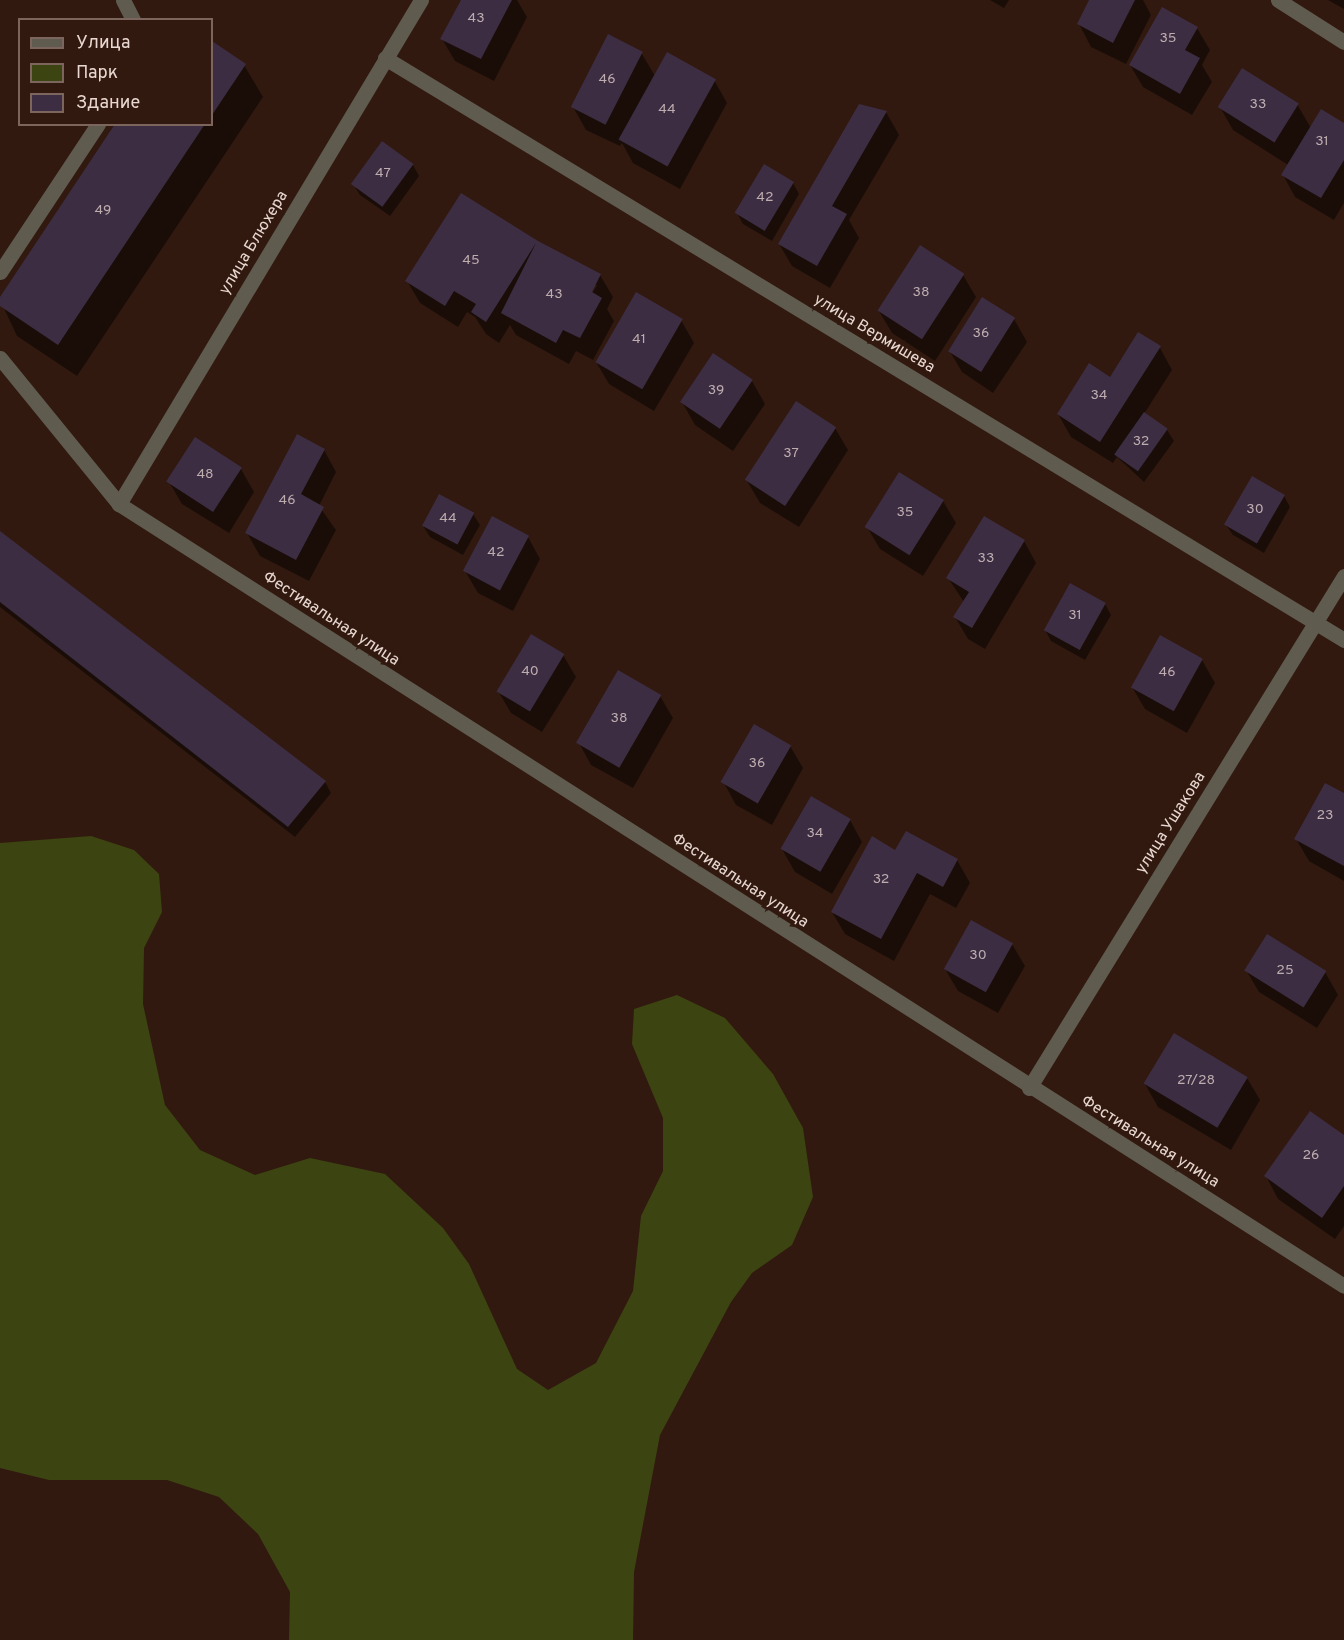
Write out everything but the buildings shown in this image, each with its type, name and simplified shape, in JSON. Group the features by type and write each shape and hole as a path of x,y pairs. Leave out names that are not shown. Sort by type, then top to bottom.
{"street":[{"path":"123,0 131,18"},
{"name":"улица Блюхера","path":"119,504 421,0"},
{"path":"1278,0 1344,42"},
{"name":"улица Вермишева","path":"385,58 1344,640"},
{"path":"0,272 98,126"},
{"name":"Фестивальная улица","path":"0,358 119,504 1029,1088 1344,1286"},
{"name":"улица Ушакова","path":"1029,1088 1344,576"}],"green space":[{"path":"91,836 134,850 159,874 162,912 144,948 143,1004 165,1105 200,1150 255,1175 310,1158 385,1174 443,1228 469,1264 517,1369 548,1390 596,1363 633,1291 641,1216 663,1171 663,1118 632,1044 634,1009 677,995 725,1018 773,1074 803,1128 813,1197 792,1245 752,1273 731,1302 660,1435 634,1572 633,1640 289,1640 290,1592 258,1534 219,1497 167,1480 49,1480 0,1468 0,843"}]}
